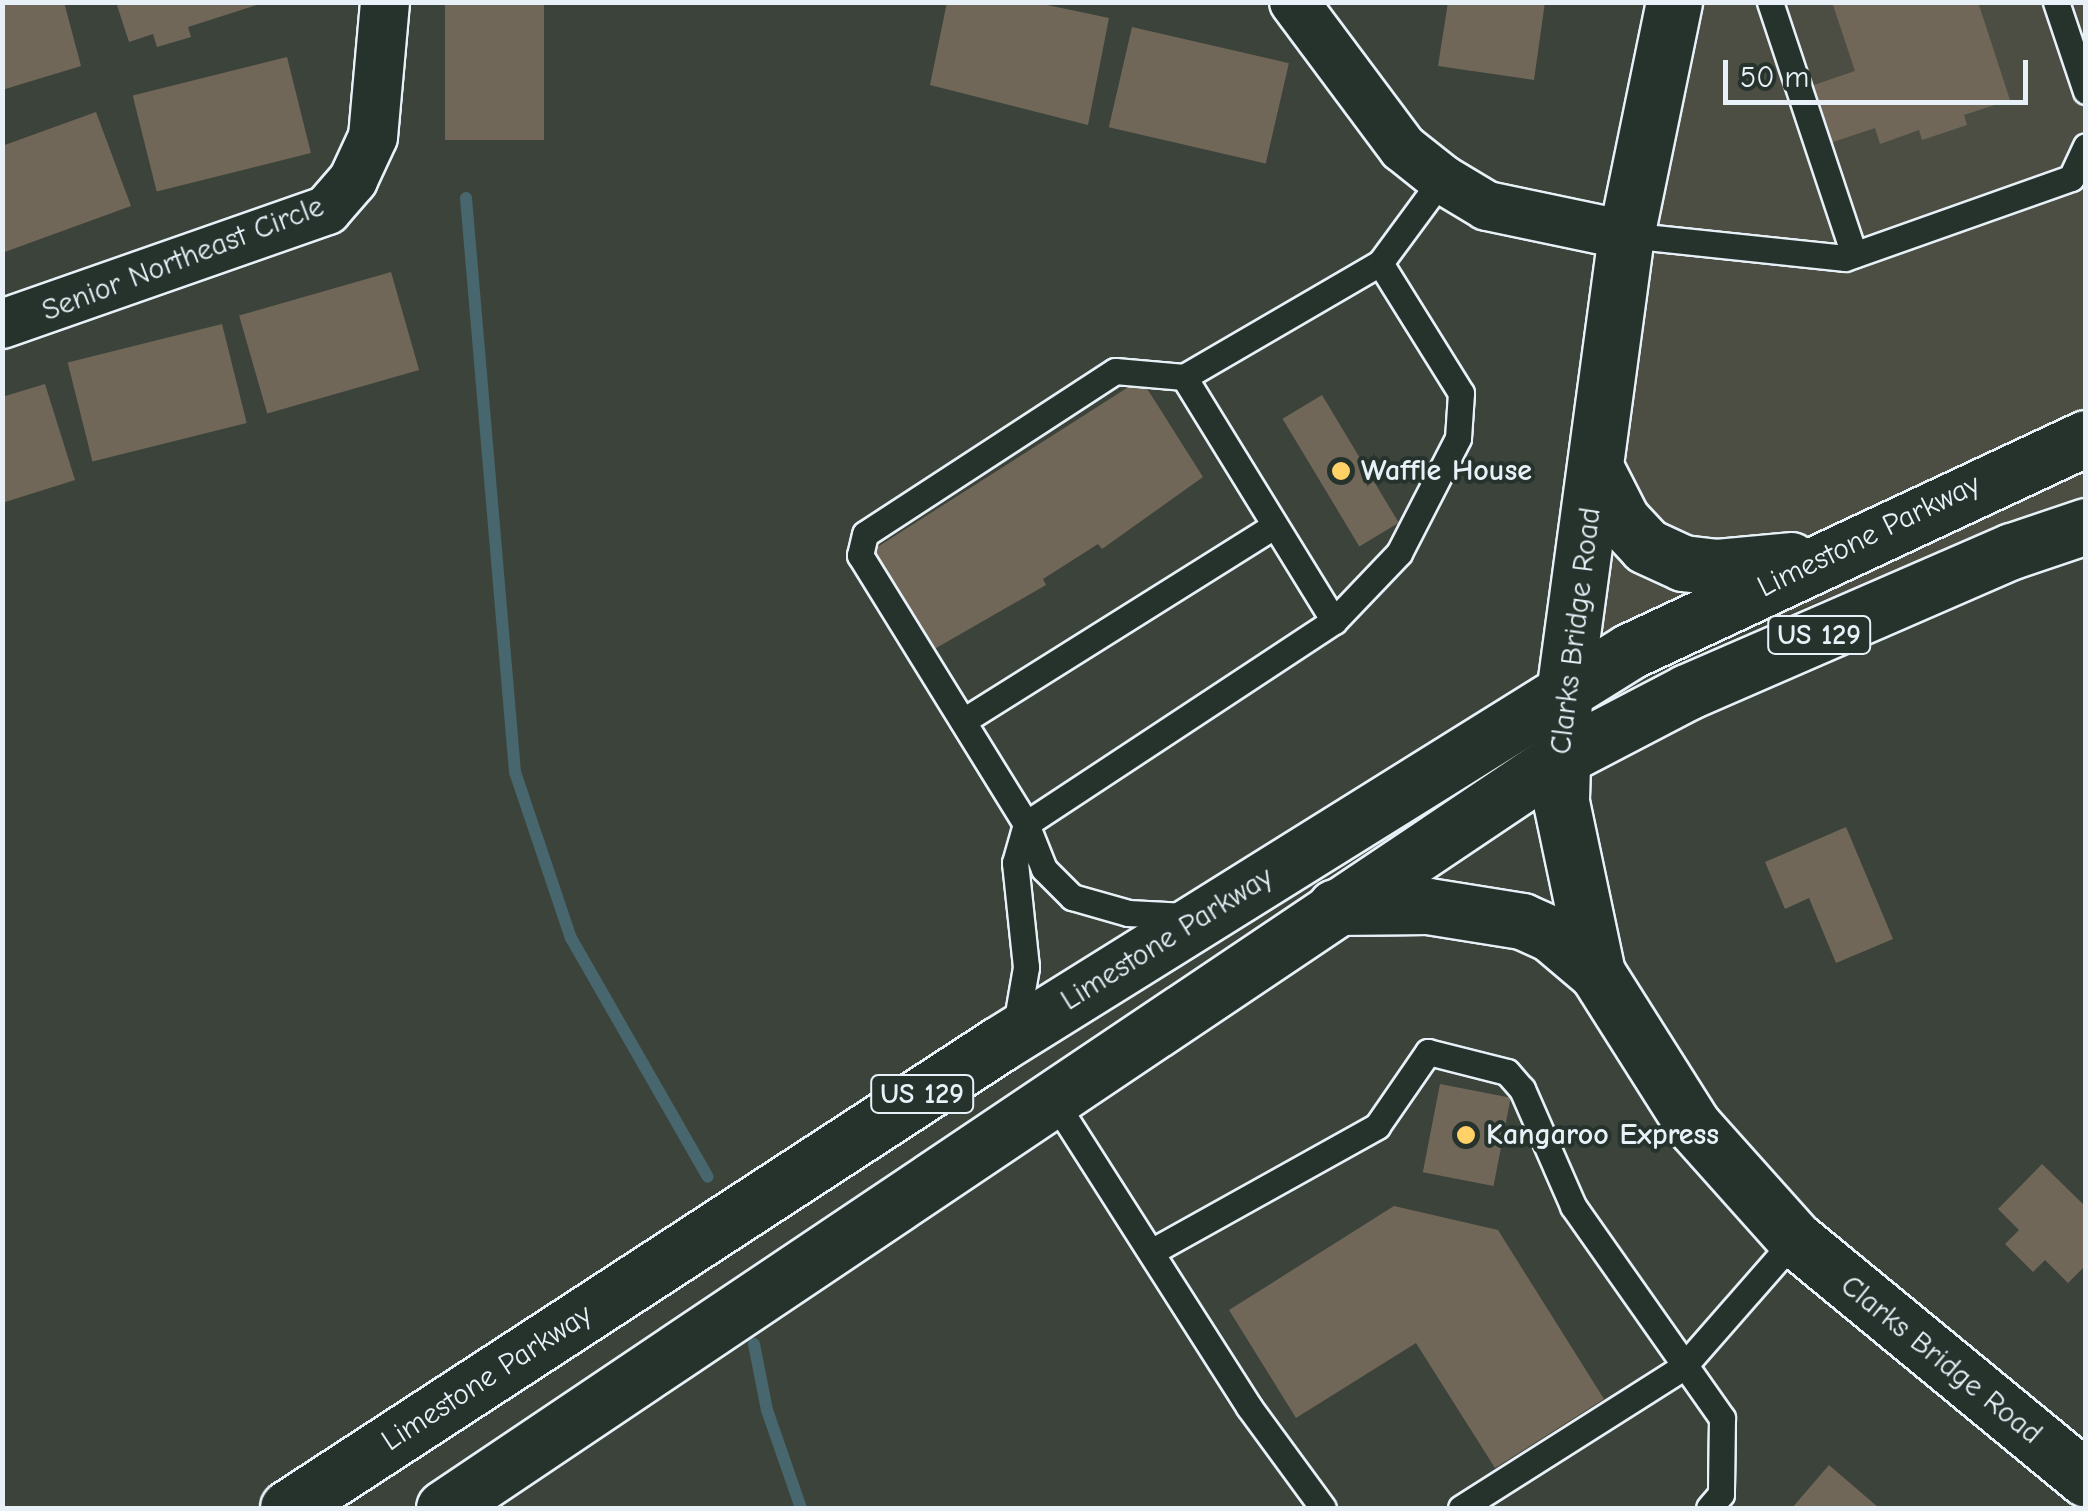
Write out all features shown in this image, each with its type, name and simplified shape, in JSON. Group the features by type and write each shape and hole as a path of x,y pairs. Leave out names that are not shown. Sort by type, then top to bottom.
{"main road":[{"name":"Clarks Bridge Road","path":"1674,2 1626,235 1564,692 1559,759 1561,802 1597,973 1693,1125 1795,1239 2086,1479"},
{"name":"Limestone Parkway","path":"288,1508 1014,1035 1630,651 2086,438"},
{"path":"1595,467 1622,520 1646,546 1683,563 1717,567 1824,558"},
{"name":"US 129","path":"444,1508 1051,1096 1559,759 1687,692 2012,552 2086,526"},
{"path":"1334,908 1428,906 1522,921 1551,934 1597,973"}],"street":[{"name":"Senior Northeast Circle","path":"2,324 23,322 326,210 354,180 374,138 385,2"},
{"path":"1294,2 1403,148 1442,179 1487,206 1626,235"}],"lane":[{"path":"1770,2 1854,254"},
{"path":"2056,2 2086,91"},
{"path":"1626,235 1854,254 2071,178 2086,146"},
{"path":"1202,917 1128,913 1072,896 1044,870 1026,824 860,555 865,534 1115,371 1184,377 1380,264 1442,179"},
{"path":"1014,1035 1026,967 1016,863 1026,824 1334,620 1399,553 1458,438 1461,393 1380,264"},
{"path":"1184,377 1334,620"},
{"path":"963,721 1274,526"},
{"path":"1151,1252 1377,1126 1428,1052 1507,1072 1522,1089 1573,1206 1722,1418 1721,1494 1709,1508"},
{"path":"1051,1096 1323,1508"},
{"path":"1461,1508 1683,1367 1795,1239"}],"shaded area":[{"path":"1670,3 2085,3 2085,499 1588,690"}],"building":[{"path":"2,2 64,2 81,66 2,90"},
{"path":"116,2 263,3 188,27 191,37 157,47 153,34 129,42"},
{"path":"445,2 544,2 544,140 445,140"},
{"path":"947,2 1033,2 1109,18 1088,125 930,85"},
{"path":"1448,2 1545,2 1534,80 1438,66"},
{"path":"1832,2 1978,2 2010,100 1964,115 1967,125 1922,140 1919,130 1880,144 1875,128 1824,145 1805,88 1855,71"},
{"path":"1132,27 1289,63 1266,164 1109,127"},
{"path":"287,57 311,153 157,192 133,95"},
{"path":"96,112 131,206 2,253 2,146"},
{"path":"391,272 419,370 267,414 239,316"},
{"path":"222,324 247,423 92,461 68,362"},
{"path":"1141,379 1203,477 1102,549 1098,544 1043,579 1046,585 931,651 868,553"},
{"path":"45,384 75,480 2,503 2,397"},
{"name":"Waffle House","path":"1322,395 1399,523 1359,546 1283,419"},
{"path":"1846,827 1893,939 1836,963 1809,898 1785,909 1765,862"},
{"name":"Kangaroo Express","path":"1440,1084 1511,1098 1494,1186 1423,1172"},
{"path":"2042,1164 2086,1207 2086,1265 2068,1283 2045,1260 2033,1272 2005,1244 2019,1230 1998,1209"},
{"path":"1394,1206 1498,1230 1604,1399 1495,1468 1416,1343 1296,1418 1229,1310"},
{"path":"1829,1465 1879,1508 1792,1508"}],"waterway":[{"path":"466,198 515,772 571,938 708,1177"},
{"path":"754,1344 767,1410 801,1508"}],"place":[{"name":"Waffle House","path":"1341,471"},
{"name":"Kangaroo Express","path":"1466,1135"}]}
